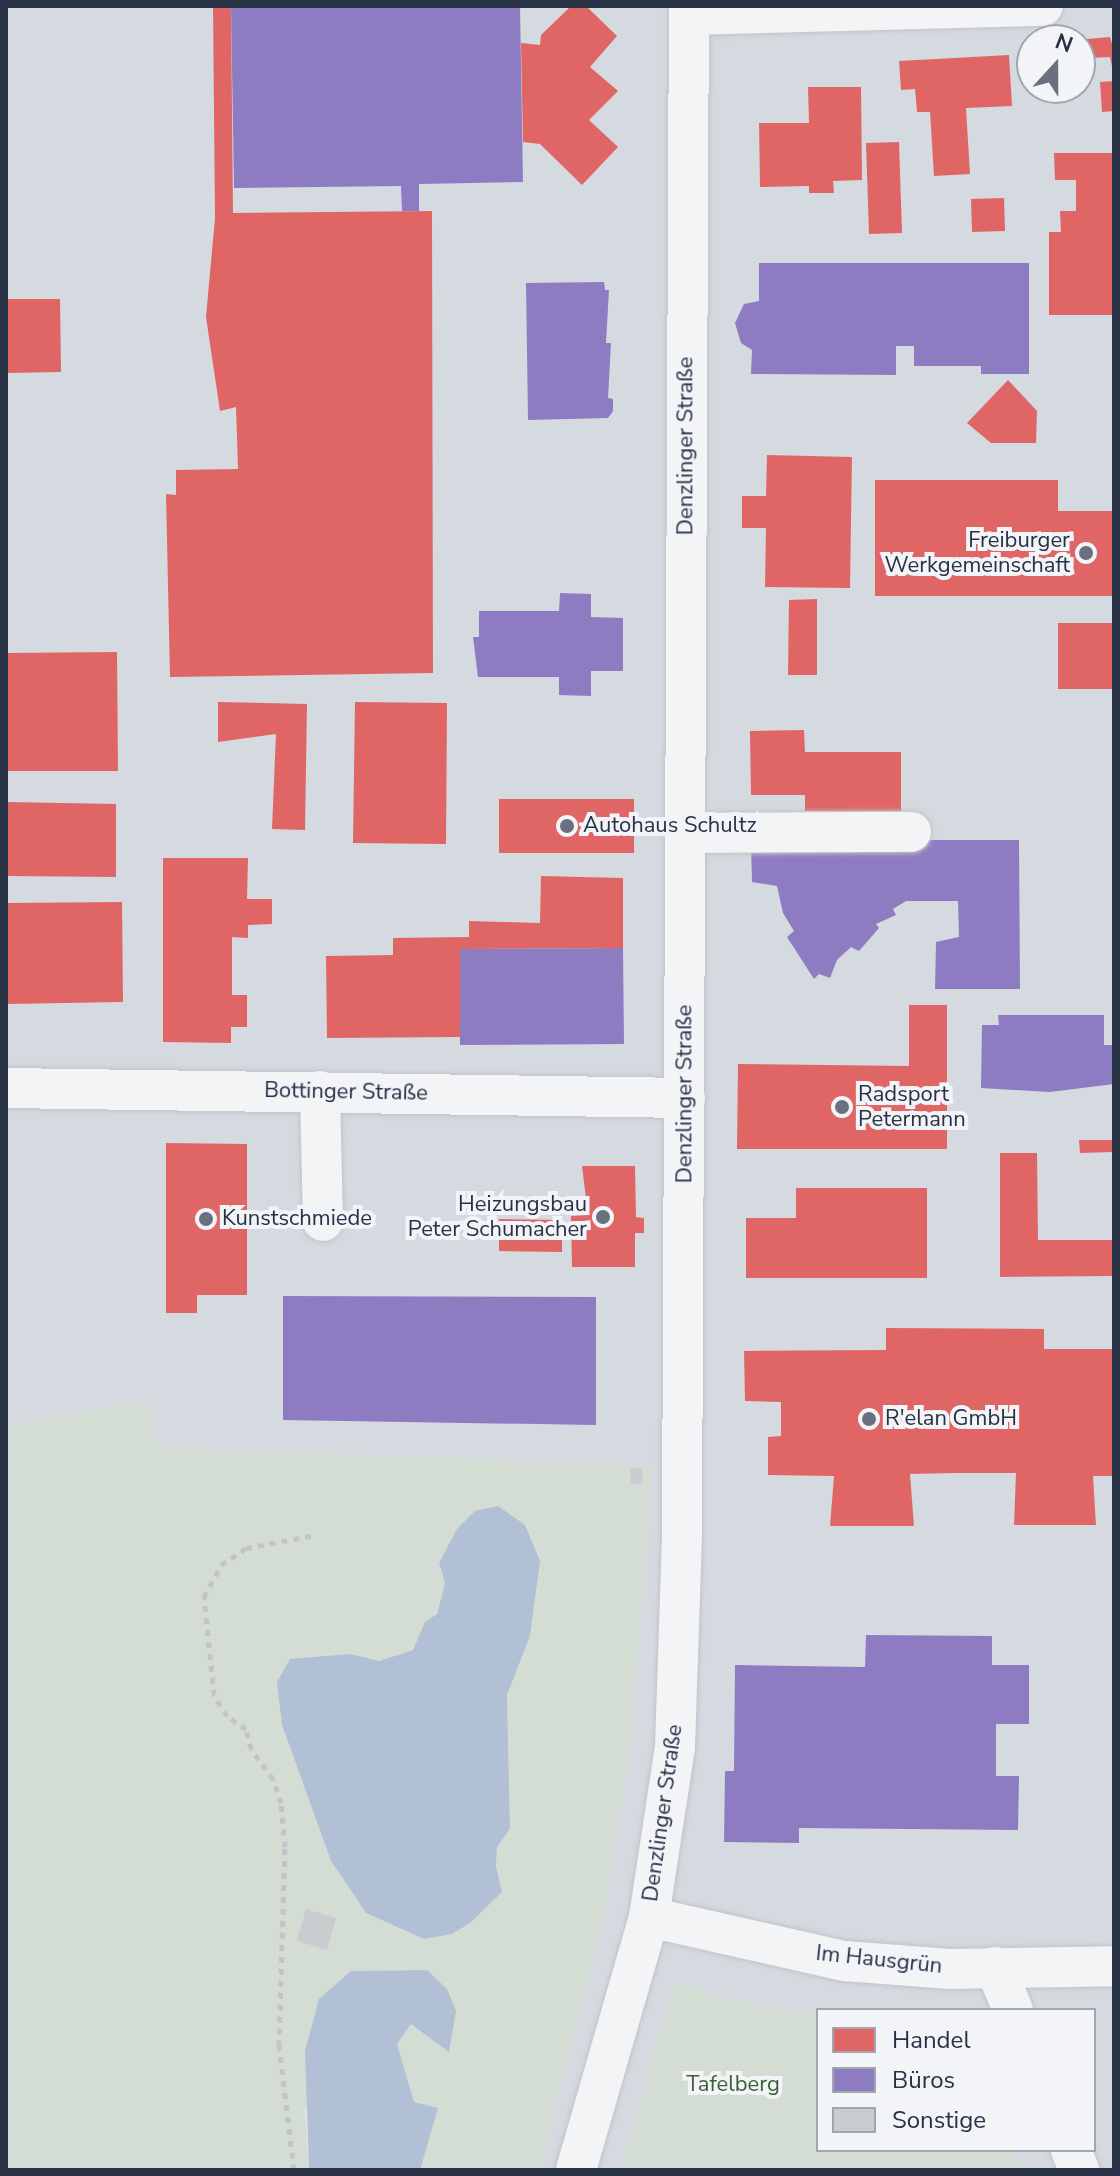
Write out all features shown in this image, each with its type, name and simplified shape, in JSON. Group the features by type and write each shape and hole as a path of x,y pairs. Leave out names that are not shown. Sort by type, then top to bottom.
{"street":[{"path":"689,11 1043,6"},
{"name":"Denzlinger Straße","path":"576,2170 649,1917 675,1747 685,1098 689,11"},
{"path":"685,833 911,832"},
{"name":"Bottinger Straße","path":"6,1088 685,1098"},
{"path":"320,1091 323,1221"},
{"name":"Im Hausgrün","path":"649,1917 845,1961 995,1967 1114,1966"},
{"path":"995,1967 1012,2008"}],"path":[{"path":"294,2170 279,2046 285,1847 281,1803 273,1779 251,1749 246,1729 227,1716 214,1695 204,1597 221,1565 246,1548 316,1535"}],"shaded area":[{"path":"6,6 1114,6 1114,2170 1022,2170 1014,2152 1096,2152 1096,2008 816,2008 816,2014 713,1997 688,1983 673,1988 621,2170 539,2170 604,1914 630,1747 653,1466 159,1448 146,1400 6,1427"}],"green space":[{"path":"146,1400 160,1448 653,1465 630,1747 604,1914 539,2170 420,2170 414,2103 397,2044 411,2024 427,1970 351,1971 305,2110 309,2170 6,2170 6,1427","holes":["439,1563 530,1636 507,1695 510,1829 497,1847 496,1867 502,1892 452,1934 425,1939 366,1913 331,1861 282,1725 332,1656 379,1661 413,1650 425,1623 437,1614 445,1583"]},
{"name":"Tafelberg","path":"688,1983 713,1997 816,2014 816,2152 1014,2152 1022,2170 621,2170 673,1987"}],"water":[{"path":"498,1506 525,1525 540,1561 530,1636 507,1695 510,1829 497,1847 496,1866 502,1892 470,1923 452,1934 424,1939 366,1913 331,1861 282,1725 277,1682 290,1659 350,1654 379,1661 413,1650 425,1622 437,1614 445,1583 439,1563 457,1529 475,1511"},
{"path":"427,1970 447,1989 456,2011 449,2052 411,2024 397,2044 414,2102 438,2108 420,2170 309,2170 305,2051 319,1999 351,1971"}],"building: Handel":[{"path":"213,6 231,6 233,213 432,211 433,673 170,677 166,494 176,495 176,470 238,469 236,407 220,411 206,317 215,218"},
{"path":"571,6 586,6 617,36 590,67 618,91 589,120 618,147 582,185 540,144 523,142 521,43 540,45 541,35"},
{"path":"1110,37 1114,51 1114,76 1110,57 1096,58 1096,38"},
{"path":"1009,55 1012,106 966,108 970,174 934,176 930,112 917,112 915,89 901,90 899,61"},
{"path":"1114,81 1114,111 1102,112 1100,82"},
{"path":"808,87 861,87 862,180 833,181 834,193 809,193 809,186 760,187 759,123 809,123"},
{"path":"899,142 902,233 869,234 866,143"},
{"path":"1054,153 1114,153 1114,315 1049,315 1049,232 1061,232 1060,211 1076,211 1076,180 1055,180"},
{"path":"1004,198 1005,231 972,232 971,199"},
{"path":"6,299 60,299 61,372 6,373"},
{"path":"1008,380 1037,411 1036,443 991,443 967,423"},
{"path":"767,455 852,457 850,588 765,587 766,528 742,528 742,496 766,496"},
{"path":"875,480 1058,480 1058,511 1114,511 1114,596 875,596"},
{"path":"817,599 817,675 788,675 789,600"},
{"path":"1058,623 1114,623 1114,689 1058,689"},
{"path":"117,652 118,771 6,771 6,653"},
{"path":"218,702 307,704 305,830 272,829 276,734 218,742"},
{"path":"355,702 447,703 446,844 353,843"},
{"path":"804,730 805,752 901,752 901,811 805,811 805,795 751,795 750,731"},
{"name":"Autohaus Schultz","path":"499,799 634,799 634,853 499,853"},
{"path":"6,802 116,804 116,877 6,876"},
{"path":"163,858 248,858 247,899 272,899 272,924 248,925 248,938 232,937 232,995 247,995 247,1027 231,1027 231,1043 163,1042"},
{"path":"541,876 623,878 623,948 460,949 460,1037 327,1038 326,956 393,955 393,938 469,937 469,921 540,923"},
{"path":"122,902 123,1002 6,1004 6,903"},
{"name":"Radsport Petermann","path":"909,1005 947,1005 947,1149 737,1149 738,1064 909,1066"},
{"path":"1079,1140 1114,1140 1114,1152 1080,1153"},
{"name":"Kunstschmiede","path":"166,1143 247,1144 247,1295 197,1295 197,1313 166,1313"},
{"path":"1000,1153 1037,1153 1038,1240 1114,1240 1114,1276 1000,1277"},
{"name":"Heizungsbau Peter Schumacher","path":"582,1166 635,1166 636,1217 644,1218 644,1233 635,1233 635,1267 572,1267 571,1216 588,1215"},
{"path":"796,1188 927,1188 927,1278 746,1278 746,1218 796,1218"},
{"path":"499,1219 562,1220 562,1252 499,1251"},
{"path":"886,1328 1044,1329 1044,1349 1114,1349 1114,1476 1093,1476 1096,1525 1014,1525 1016,1473 955,1473 910,1474 914,1526 830,1526 834,1476 768,1475 768,1437 781,1436 781,1402 745,1401 744,1351 886,1350"}],"building: Büros":[{"path":"231,6 520,6 523,182 419,184 419,211 402,211 401,186 234,188"},
{"path":"759,263 1029,263 1029,374 981,374 981,366 914,366 914,346 896,346 896,375 751,374 752,350 741,343 735,323 744,304 759,301"},
{"path":"604,282 605,290 609,290 606,343 611,343 608,398 613,399 613,411 608,418 528,420 526,283"},
{"path":"560,593 591,594 591,617 623,618 623,671 591,671 591,696 559,695 559,677 478,677 473,637 479,637 479,611 559,611"},
{"path":"872,840 1019,840 1020,989 935,989 936,942 959,937 958,901 906,901 893,909 896,915 876,924 879,928 859,951 851,947 837,960 830,978 819,974 814,979 787,937 794,931 783,913 777,886 752,882 751,846"},
{"path":"623,948 624,1044 460,1045 460,949"},
{"path":"998,1015 1104,1015 1104,1045 1114,1045 1114,1084 1050,1092 981,1088 982,1025 999,1025"},
{"path":"283,1296 596,1297 596,1425 283,1420"},
{"path":"866,1635 992,1636 992,1665 1029,1665 1029,1724 996,1724 996,1776 1019,1776 1018,1830 799,1828 799,1843 724,1842 725,1771 734,1771 735,1665 865,1667"}],"building: Sonstige":[{"path":"630,1468 642,1468 643,1483 631,1484"},
{"path":"306,1909 336,1918 327,1950 297,1941"}],"place":[{"name":"Freiburger Werkgemeinschaft","path":"1086,553"},
{"name":"Autohaus Schultz","path":"567,826"},
{"name":"Radsport Petermann","path":"842,1107"},
{"name":"Heizungsbau Peter Schumacher","path":"603,1217"},
{"name":"Kunstschmiede","path":"206,1219"},
{"name":"R'elan GmbH","path":"869,1419"}]}
